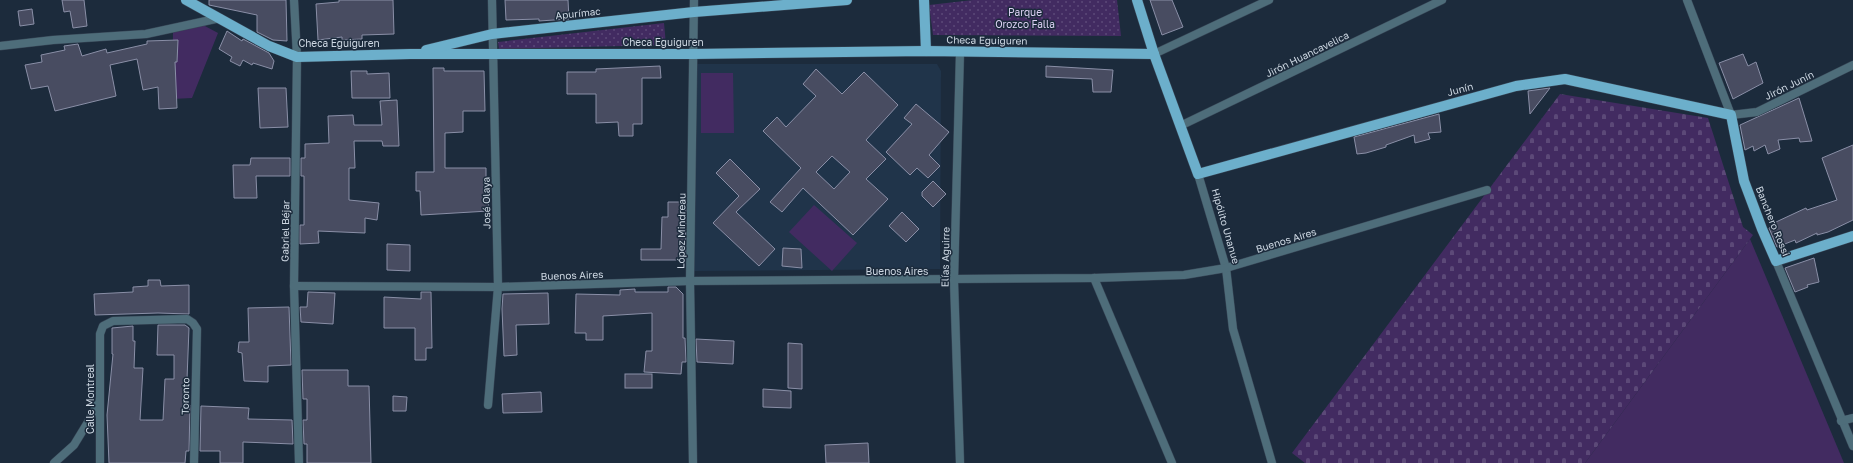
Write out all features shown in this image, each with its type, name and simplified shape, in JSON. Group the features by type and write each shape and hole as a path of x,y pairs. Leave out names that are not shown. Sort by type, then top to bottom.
{"main road":[{"name":"Checa Eguiguren","path":"186,0 269,46 297,57 410,54 693,54 926,51 1154,54"},
{"name":"Apurímac","path":"410,54 492,34 694,12 847,0"},
{"path":"924,0 926,51"},
{"name":"Hipólito Unanue","path":"1137,0 1154,54 1198,174"},
{"name":"Junín","path":"1198,174 1516,86 1565,79 1731,115"},
{"name":"Banchero Rossi","path":"1731,115 1744,181 1776,261"},
{"path":"1776,261 1853,236"}],"street":[{"name":"Gabriel Béjar","path":"294,0 297,57 294,286 299,463"},
{"name":"José Olaya","path":"488,405 498,287 492,0"},
{"name":"López Mindreau","path":"693,463 690,281 694,0"},
{"path":"1154,54 1269,0"},
{"name":"Jirón Huancavelica","path":"1180,126 1442,0"},
{"name":"Banchero Rossi","path":"1687,0 1731,115"},
{"path":"0,46 53,40 146,34 220,18"},
{"name":"Elías Aguirre","path":"960,52 954,280 960,463"},
{"name":"Jirón Junín","path":"1731,115 1758,112 1853,65"},
{"name":"Hipólito Unanue","path":"1198,174 1226,268 1233,329 1272,463"},
{"name":"Buenos Aires","path":"294,286 498,287 690,281 954,280 1184,275 1226,268 1487,190"},
{"name":"Banchero Rossi","path":"1776,261 1853,446"},
{"path":"1094,278 1172,463"},
{"name":"Toronto","path":"100,334 103,326 113,322 187,319 193,323 196,329 194,463"},
{"name":"Calle Montreal","path":"100,334 100,463"},
{"path":"54,463 74,445 100,400"},
{"path":"1841,420 1853,418"}],"shaded area":[{"path":"692,64 937,64 941,71 940,269 693,271"}],"green space":[{"name":"Parque Orozco Falla","path":"973,0 1117,0 1121,36 933,35 929,5"},
{"path":"664,23 666,45 499,49 498,42"},
{"path":"203,25 218,33 192,98 172,99 173,32"},
{"path":"701,73 733,73 734,133 701,133"},
{"path":"1560,94 1708,118 1743,227 1753,235 1585,463 1305,463 1292,453"},
{"path":"814,205 857,243 832,271 789,232"},
{"path":"1750,239 1844,463 1585,463"}],"building":[{"path":"62,0 84,0 87,26 73,28 70,11 64,12"},
{"path":"209,0 286,0 287,41 273,40 257,32 257,15 209,5"},
{"path":"339,0 393,0 394,34 362,35 362,39 342,40 342,37 318,40 316,4 339,2"},
{"path":"505,0 568,0 569,19 539,21 539,19 506,20"},
{"path":"1150,0 1172,0 1183,27 1162,35"},
{"path":"32,9 34,24 20,26 18,11"},
{"path":"227,31 242,41 243,39 269,53 274,61 272,69 253,63 252,65 243,60 240,66 230,61 232,57 219,49"},
{"path":"178,40 177,62 175,62 177,108 159,109 158,87 143,90 137,59 110,65 116,96 55,111 48,86 31,89 25,65 42,62 41,55 65,50 64,46 78,44 82,56 106,49 107,53 147,44 147,41"},
{"path":"1743,54 1748,66 1756,62 1763,83 1733,99 1719,63"},
{"path":"660,66 661,78 642,78 642,124 633,124 633,136 619,136 618,122 596,123 596,94 567,94 567,72 596,72 596,69"},
{"path":"1046,66 1113,70 1111,92 1093,92 1092,79 1046,77"},
{"path":"433,68 444,68 444,71 484,71 485,111 463,111 463,132 445,133 445,168 486,168 486,195 488,195 489,211 421,215 420,191 416,191 416,172 434,172"},
{"path":"816,69 842,94 864,72 898,105 866,140 886,159 866,179 888,199 853,235 803,188 782,212 770,202 801,168 763,131 777,117 786,127 816,96 803,84","holes":["832,156 850,172 834,189 816,172"]},
{"path":"351,71 367,71 367,74 389,73 390,98 352,98"},
{"path":"258,88 286,88 288,127 260,128"},
{"path":"1550,88 1530,114 1528,91"},
{"path":"1799,98 1812,141 1800,142 1799,138 1778,140 1780,149 1768,154 1765,145 1754,151 1753,146 1745,150 1740,125"},
{"path":"397,100 399,146 383,146 382,141 354,141 355,168 349,168 349,200 379,203 377,220 365,218 365,233 318,231 319,243 300,244 300,225 304,225 304,176 301,176 301,158 305,158 305,144 329,143 328,116 353,115 354,125 382,125 380,101"},
{"path":"916,104 949,132 929,155 940,166 928,178 917,168 910,175 886,152 912,124 904,118"},
{"path":"1439,114 1441,132 1428,133 1430,139 1415,143 1414,135 1386,145 1386,147 1357,154 1354,137"},
{"path":"1853,145 1853,220 1828,232 1817,235 1817,233 1796,243 1795,240 1777,247 1769,228 1776,222 1806,208 1807,210 1837,200 1822,158"},
{"path":"251,158 290,158 290,176 256,176 257,198 234,198 233,165 250,165"},
{"path":"730,159 760,189 736,212 775,249 759,266 713,223 739,196 716,173"},
{"path":"933,181 946,194 933,207 922,196 922,192"},
{"path":"668,202 686,202 685,260 641,260 641,249 661,249 662,217 668,217"},
{"path":"902,212 919,229 906,242 889,226"},
{"path":"387,244 410,245 410,271 387,270"},
{"path":"783,248 801,249 802,268 782,266"},
{"path":"1814,258 1819,282 1807,285 1808,287 1795,292 1785,268"},
{"path":"148,280 160,280 161,286 189,285 189,314 158,313 95,315 94,294 133,292 133,287 148,286"},
{"path":"668,287 676,287 683,294 683,338 685,338 686,362 682,362 681,374 644,372 646,351 652,351 652,313 603,316 603,340 586,340 586,333 575,333 576,294 620,295 620,290 635,289 635,292 668,292"},
{"path":"308,292 335,293 333,324 301,322 300,307 307,307"},
{"path":"421,292 431,292 432,348 426,348 426,360 415,360 415,328 384,328 384,297 421,299"},
{"path":"548,293 549,324 516,325 517,355 504,356 502,309 503,294"},
{"path":"289,307 291,365 268,366 268,382 244,381 242,353 238,352 239,342 249,342 248,308"},
{"path":"158,325 185,325 189,328 186,405 190,405 189,451 186,451 185,463 109,463 107,415 113,354 112,328 133,326 133,341 135,341 134,368 143,368 140,420 163,420 165,379 174,379 174,355 157,355"},
{"path":"696,339 734,341 733,364 697,362"},
{"path":"788,343 802,344 802,389 788,388"},
{"path":"302,370 348,370 348,386 369,386 371,463 307,463 307,444 304,444 303,420 307,420 307,399 303,399"},
{"path":"625,374 652,374 652,388 625,388"},
{"path":"763,389 791,391 791,408 763,407"},
{"path":"541,392 542,412 503,413 502,394"},
{"path":"393,396 407,397 406,411 393,411"},
{"path":"201,406 249,408 248,419 292,420 293,444 243,442 243,463 220,463 220,451 200,451"},
{"path":"868,443 869,463 826,463 825,445"}]}
